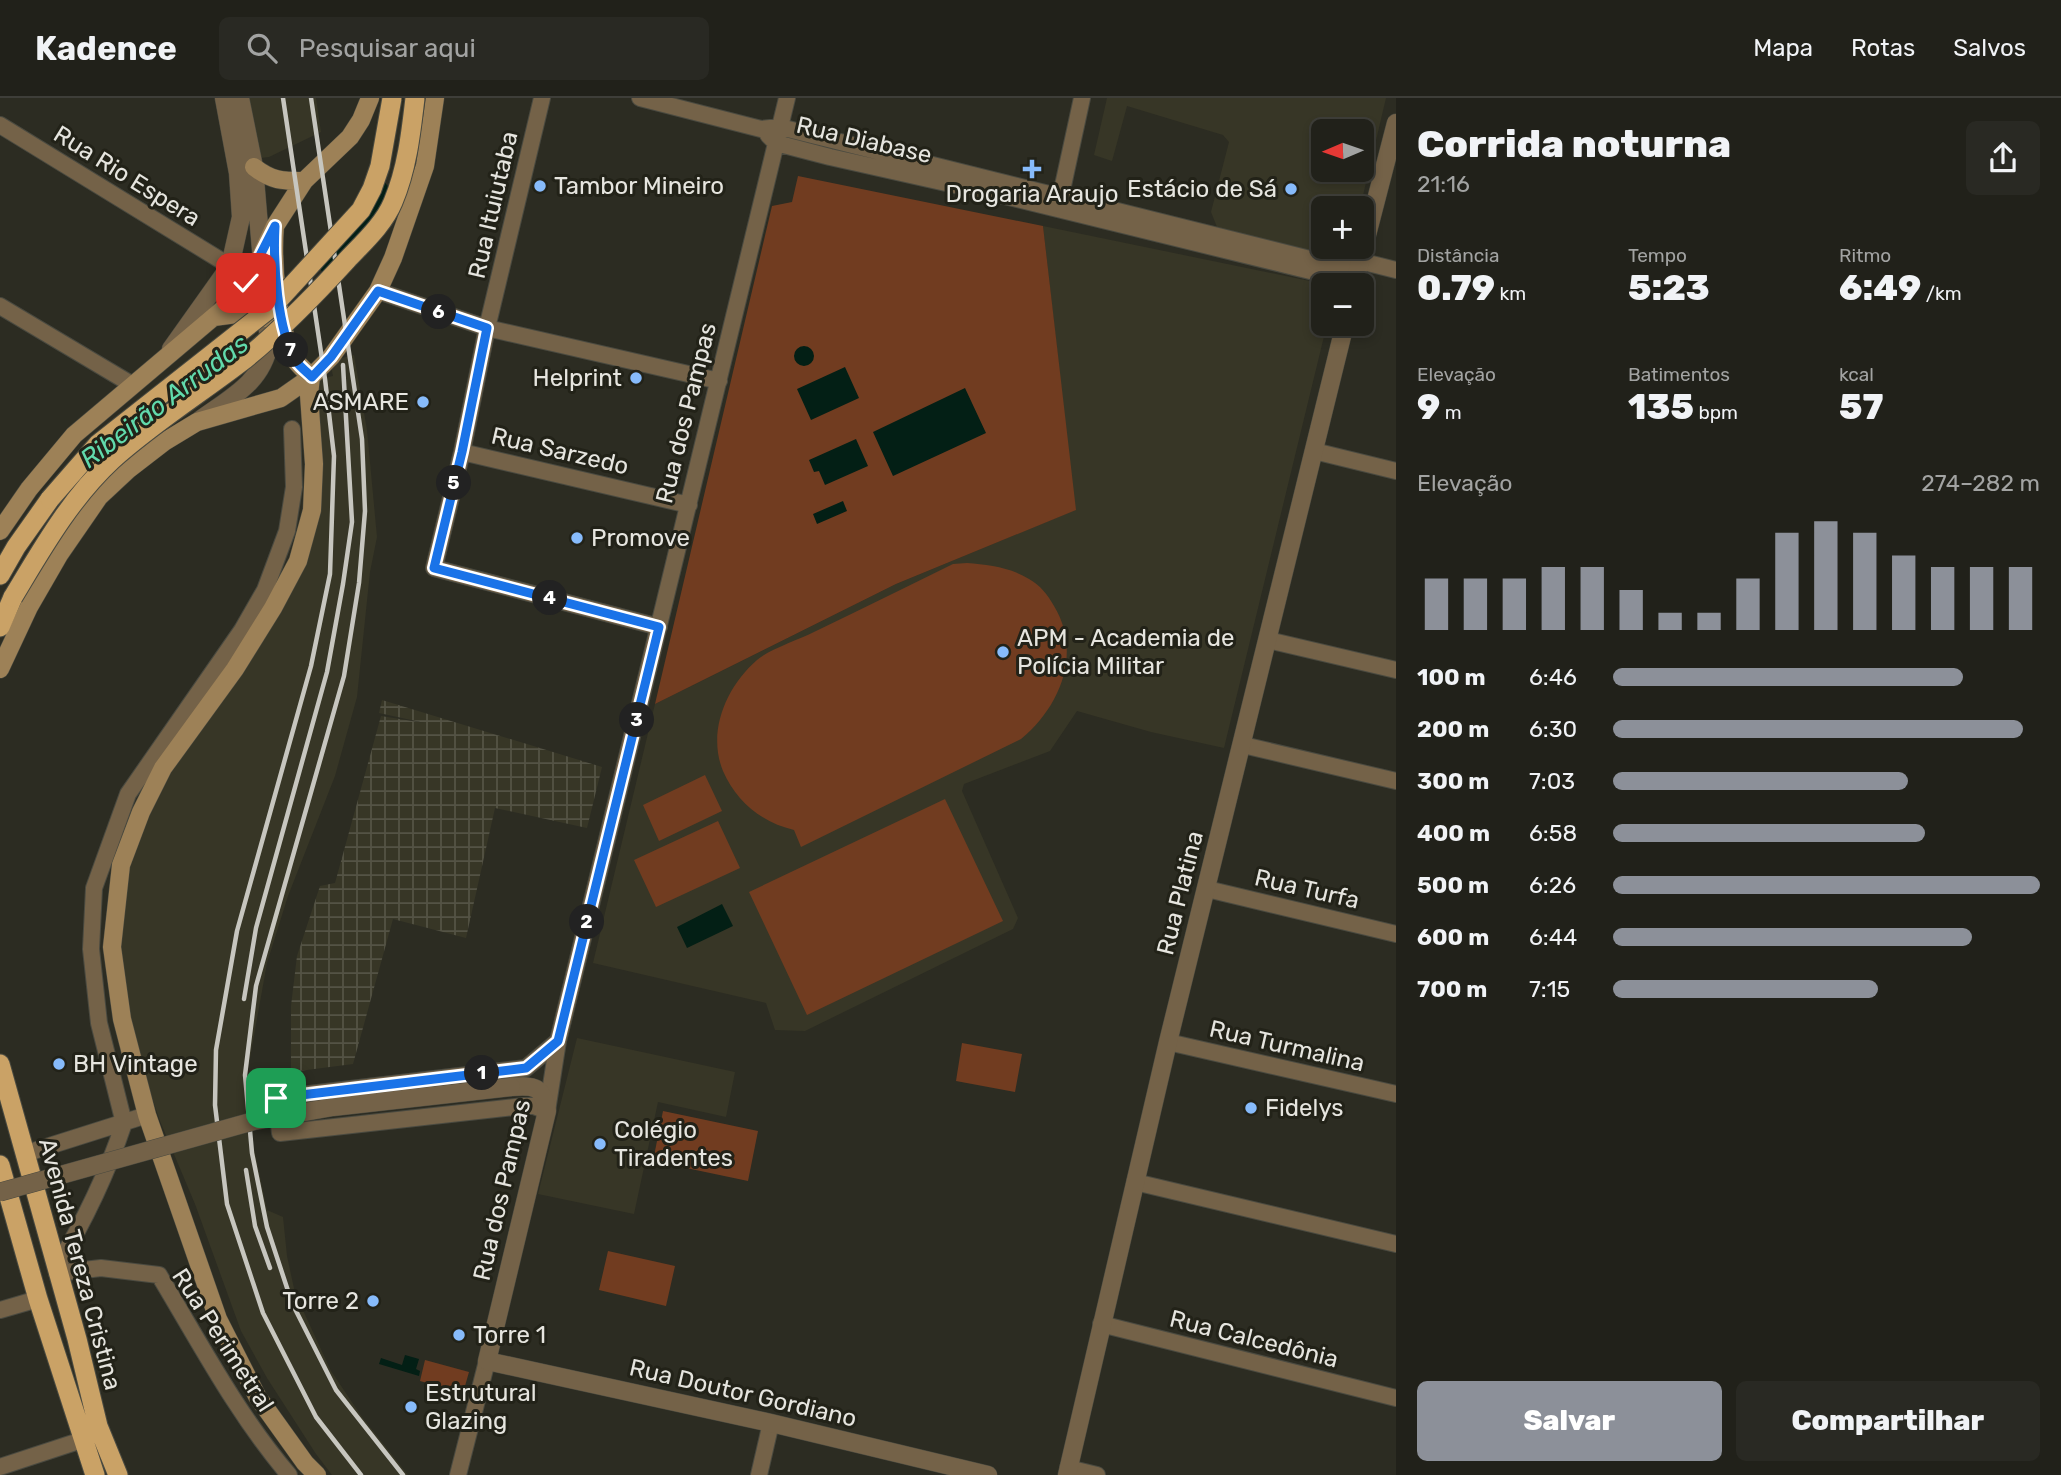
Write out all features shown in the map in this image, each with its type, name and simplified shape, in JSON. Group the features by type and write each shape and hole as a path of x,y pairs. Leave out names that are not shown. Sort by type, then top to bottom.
{"highway":[{"path":"0,575 50,499 98,444 274,306 361,210 372,190 380,166 391,98"},
{"path":"0,626 13,597 66,512 112,460 276,332 377,227 392,205 401,180 415,98"},
{"name":"Avenida Tereza Cristina","path":"0,1064 98,1426 118,1475"},
{"name":"Avenida Tereza Cristina","path":"1,1169 38,1299 95,1475"}],"main road":[{"path":"0,531 29,488 74,435 131,384 236,298 262,263 275,226 304,181 350,137 370,98"},
{"path":"0,669 29,607 59,555 99,497 138,463 197,422 281,398 312,377 331,357 378,291 409,216 425,166 435,98"},
{"path":"254,167 268,178 304,181"},
{"path":"275,226 275,275 287,341 297,363 312,377"},
{"path":"214,317 243,313 266,318"},
{"path":"312,377 309,395 314,464 312,510 298,561 235,669 163,768 141,812 121,865 112,947 122,1019 146,1115 218,1319 257,1396 305,1463 317,1475"}],"street":[{"path":"167,355 230,267 241,216 238,173 224,98"},
{"path":"197,422 251,382 261,371 269,344 254,167 240,98"},
{"name":"Rua Ituiutaba","path":"542,98 434,568 659,627"},
{"name":"Rua Diabase","path":"640,98 778,135 1349,273"},
{"name":"Rua dos Pampas","path":"457,1475 547,1111 558,1041 787,98"},
{"path":"1060,203 1083,98"},
{"path":"1358,273 1396,123"},
{"name":"Rua Rio Espera","path":"0,125 230,267"},
{"name":"Rua Diabase","path":"1373,273 1396,270"},
{"path":"378,291 487,328 719,381"},
{"path":"0,306 131,384"},
{"name":"Rua Platina","path":"1068,1472 1168,1042 1342,336"},
{"path":"57,1270 113,1157 124,1123 99,1023 91,949 94,888 128,794 242,631 265,590 287,531 294,487 292,429"},
{"path":"1314,451 1396,471"},
{"name":"Rua Sarzedo","path":"462,452 689,505"},
{"path":"1268,640 1396,670"},
{"path":"1243,745 1396,781"},
{"name":"Rua Turfa","path":"1207,889 1396,934"},
{"path":"0,1192 254,1121 333,1107 519,1086 543,1076 558,1041"},
{"path":"547,1111 534,1106 524,1106 279,1133 276,1098 526,1068 558,1041"},
{"name":"Rua Turmalina","path":"1168,1042 1396,1094"},
{"path":"519,1086 541,1091 547,1111"},
{"path":"24,1154 146,1115"},
{"path":"1135,1182 1396,1244"},
{"name":"Rua Perimetral","path":"57,1270 101,1268 159,1275 232,1398 266,1449 289,1475"},
{"path":"0,1310 38,1299"},
{"name":"Rua Calcedônia","path":"1101,1324 1396,1398"},
{"name":"Rua Doutor Gordiano","path":"486,1361 771,1423 988,1475"},
{"path":"759,1475 771,1423"},
{"path":"0,1466 82,1440"},
{"path":"1068,1472 1097,1475"}],"shaded area":[{"path":"240,98 316,98 321,132 269,157 261,158"},
{"name":"Estácio de Sá","path":"1107,98 1386,98 1374,149 1374,119 1311,119 1311,182 1366,182 1363,196 1311,196 1311,251 1217,227 1211,212 1229,142 1223,135 1127,106 1112,161 1094,155"},
{"path":"798,176 1043,226 1076,510 896,584 655,704 772,206 792,202"},
{"name":"APM - Academia de Polícia Militar","path":"1043,226 1311,281 1311,336 1324,336 1224,748 1151,732 1077,711 1050,751 964,784 962,791 1018,918 1013,929 805,1031 775,1030 766,1003 593,963 655,704 896,584 1075,510"},
{"path":"800,346 808,346 814,356 808,366 800,366 794,360 794,352"},
{"path":"354,355 367,430 377,537 370,572 357,697 335,776 288,896 267,963 247,1075 248,1098 253,1144 267,1210 283,1217 287,1256 295,1293 331,1371 362,1417 408,1475 332,1475 267,1378 241,1331 195,1204 160,1121 133,1042 118,964 124,880 140,824 172,767 306,551 309,381 333,376 330,361"},
{"path":"845,367 859,398 811,420 797,389"},
{"path":"965,388 986,433 893,476 873,432"},
{"path":"856,439 868,466 825,485 819,471 814,472 809,460"},
{"path":"843,501 847,511 817,524 813,514"},
{"path":"953,564 999,567 1022,575 1040,587 1054,606 1066,642 1066,660 1063,677 1047,711 1021,739 801,847 794,830 771,822 751,809 735,792 723,771 717,741 719,726 722,711 736,683 757,660 769,652"},
{"path":"382,700 602,767 587,828 495,808 466,938 393,919 353,1064 291,1072 291,1006 297,956 320,886 335,883 381,716 425,723 379,713"},
{"path":"705,775 722,811 659,841 643,805"},
{"path":"945,799 1003,921 807,1015 749,892"},
{"path":"718,821 740,868 656,907 634,860"},
{"path":"722,904 733,926 687,948 677,927"},
{"name":"Colégio Tiradentes","path":"577,1038 735,1072 726,1117 658,1102 634,1214 538,1194"},
{"path":"962,1043 1022,1054 1015,1092 956,1081"},
{"path":"663,1111 758,1131 748,1181 653,1161"},
{"path":"608,1251 675,1266 666,1306 599,1290"},
{"path":"405,1355 419,1359 416,1369 420,1371 419,1376 379,1364 381,1358 402,1365"},
{"path":"425,1360 469,1372 463,1393 420,1381"}],"waterway":[{"name":"Ribeirão Arrudas","path":"332,265 357,235 377,192"}],"railway":[{"path":"283,98 334,456 330,574 311,666 237,931 216,1050 215,1105 227,1204 263,1313 316,1417 361,1475"},
{"path":"311,98 362,439 365,511 359,583 344,676 256,986 245,1075 252,1153 267,1227 292,1303 336,1390 403,1475"},
{"path":"244,999 256,928 327,672 343,584 352,522 343,365"},
{"path":"246,1170 255,1226 270,1268"}],"place":[{"name":"Drogaria Araujo","path":"1032,169"},
{"name":"Tambor Mineiro","path":"540,186"},
{"name":"Estácio de Sá","path":"1291,189"},
{"name":"Helprint","path":"636,378"},
{"name":"ASMARE","path":"423,402"},
{"name":"Promove","path":"577,538"},
{"name":"APM - Academia de Polícia Militar","path":"1003,652"},
{"name":"BH Vintage","path":"59,1064"},
{"name":"Fidelys","path":"1251,1108"},
{"name":"Colégio Tiradentes","path":"600,1144"},
{"name":"Torre 2","path":"373,1301"},
{"name":"Torre 1","path":"459,1335"},
{"name":"Estrutural Glazing","path":"411,1407"}],"route":[{"path":"246,283 275,226 275,275 287,341 297,363 312,377 331,357 378,291 487,328 462,452 434,568 659,627 558,1041 526,1068 276,1098"}]}
